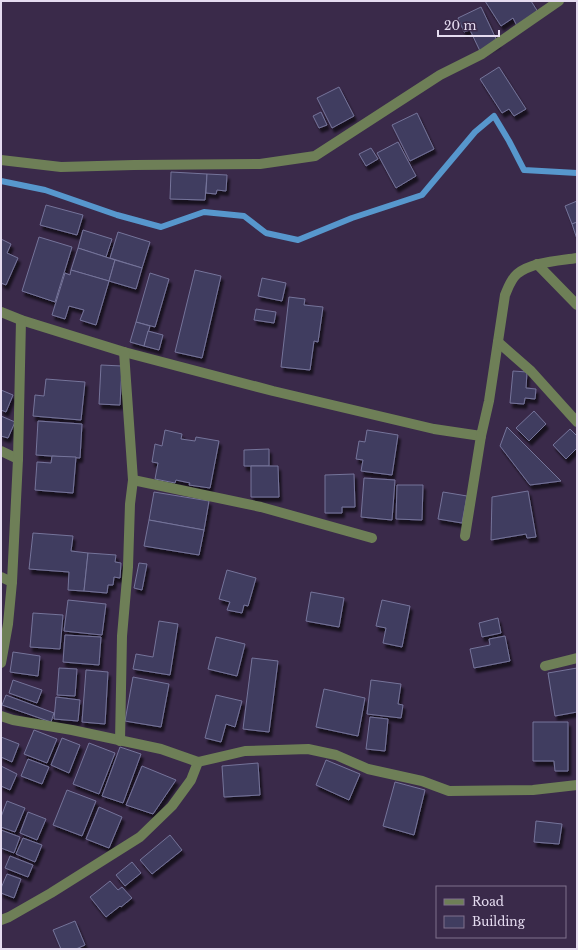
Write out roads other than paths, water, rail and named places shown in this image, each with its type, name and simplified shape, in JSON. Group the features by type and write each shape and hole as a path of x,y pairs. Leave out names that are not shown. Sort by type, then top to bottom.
{"street":[{"path":"1,160 61,167 134,164 260,164 315,156 440,75 482,54 559,1"},
{"path":"465,536 489,401 505,296 510,283 517,274 537,264 577,258"},
{"path":"537,264 577,305"},
{"path":"1,312 20,320 124,352 281,393 434,429 482,436"},
{"path":"1,664 8,624 12,582 18,459 20,320"},
{"path":"498,342 532,371 577,422"},
{"path":"120,741 122,636 128,567 130,504 133,480 124,352"},
{"path":"1,451 18,459"},
{"path":"133,480 260,508 372,538"},
{"path":"1,577 12,582"},
{"path":"545,666 577,658"},
{"path":"1,716 13,720 72,730 161,749 198,762 245,751 308,749 336,755 368,770 422,780 449,791 533,790 577,785"},
{"path":"1,920 51,893 140,837 172,806 190,780 198,762"}],"waterway":[{"path":"1,181 45,190 117,215 161,227 204,212 244,216 266,233 298,240 352,218 422,195 475,132 494,116 524,170 577,173"}]}
